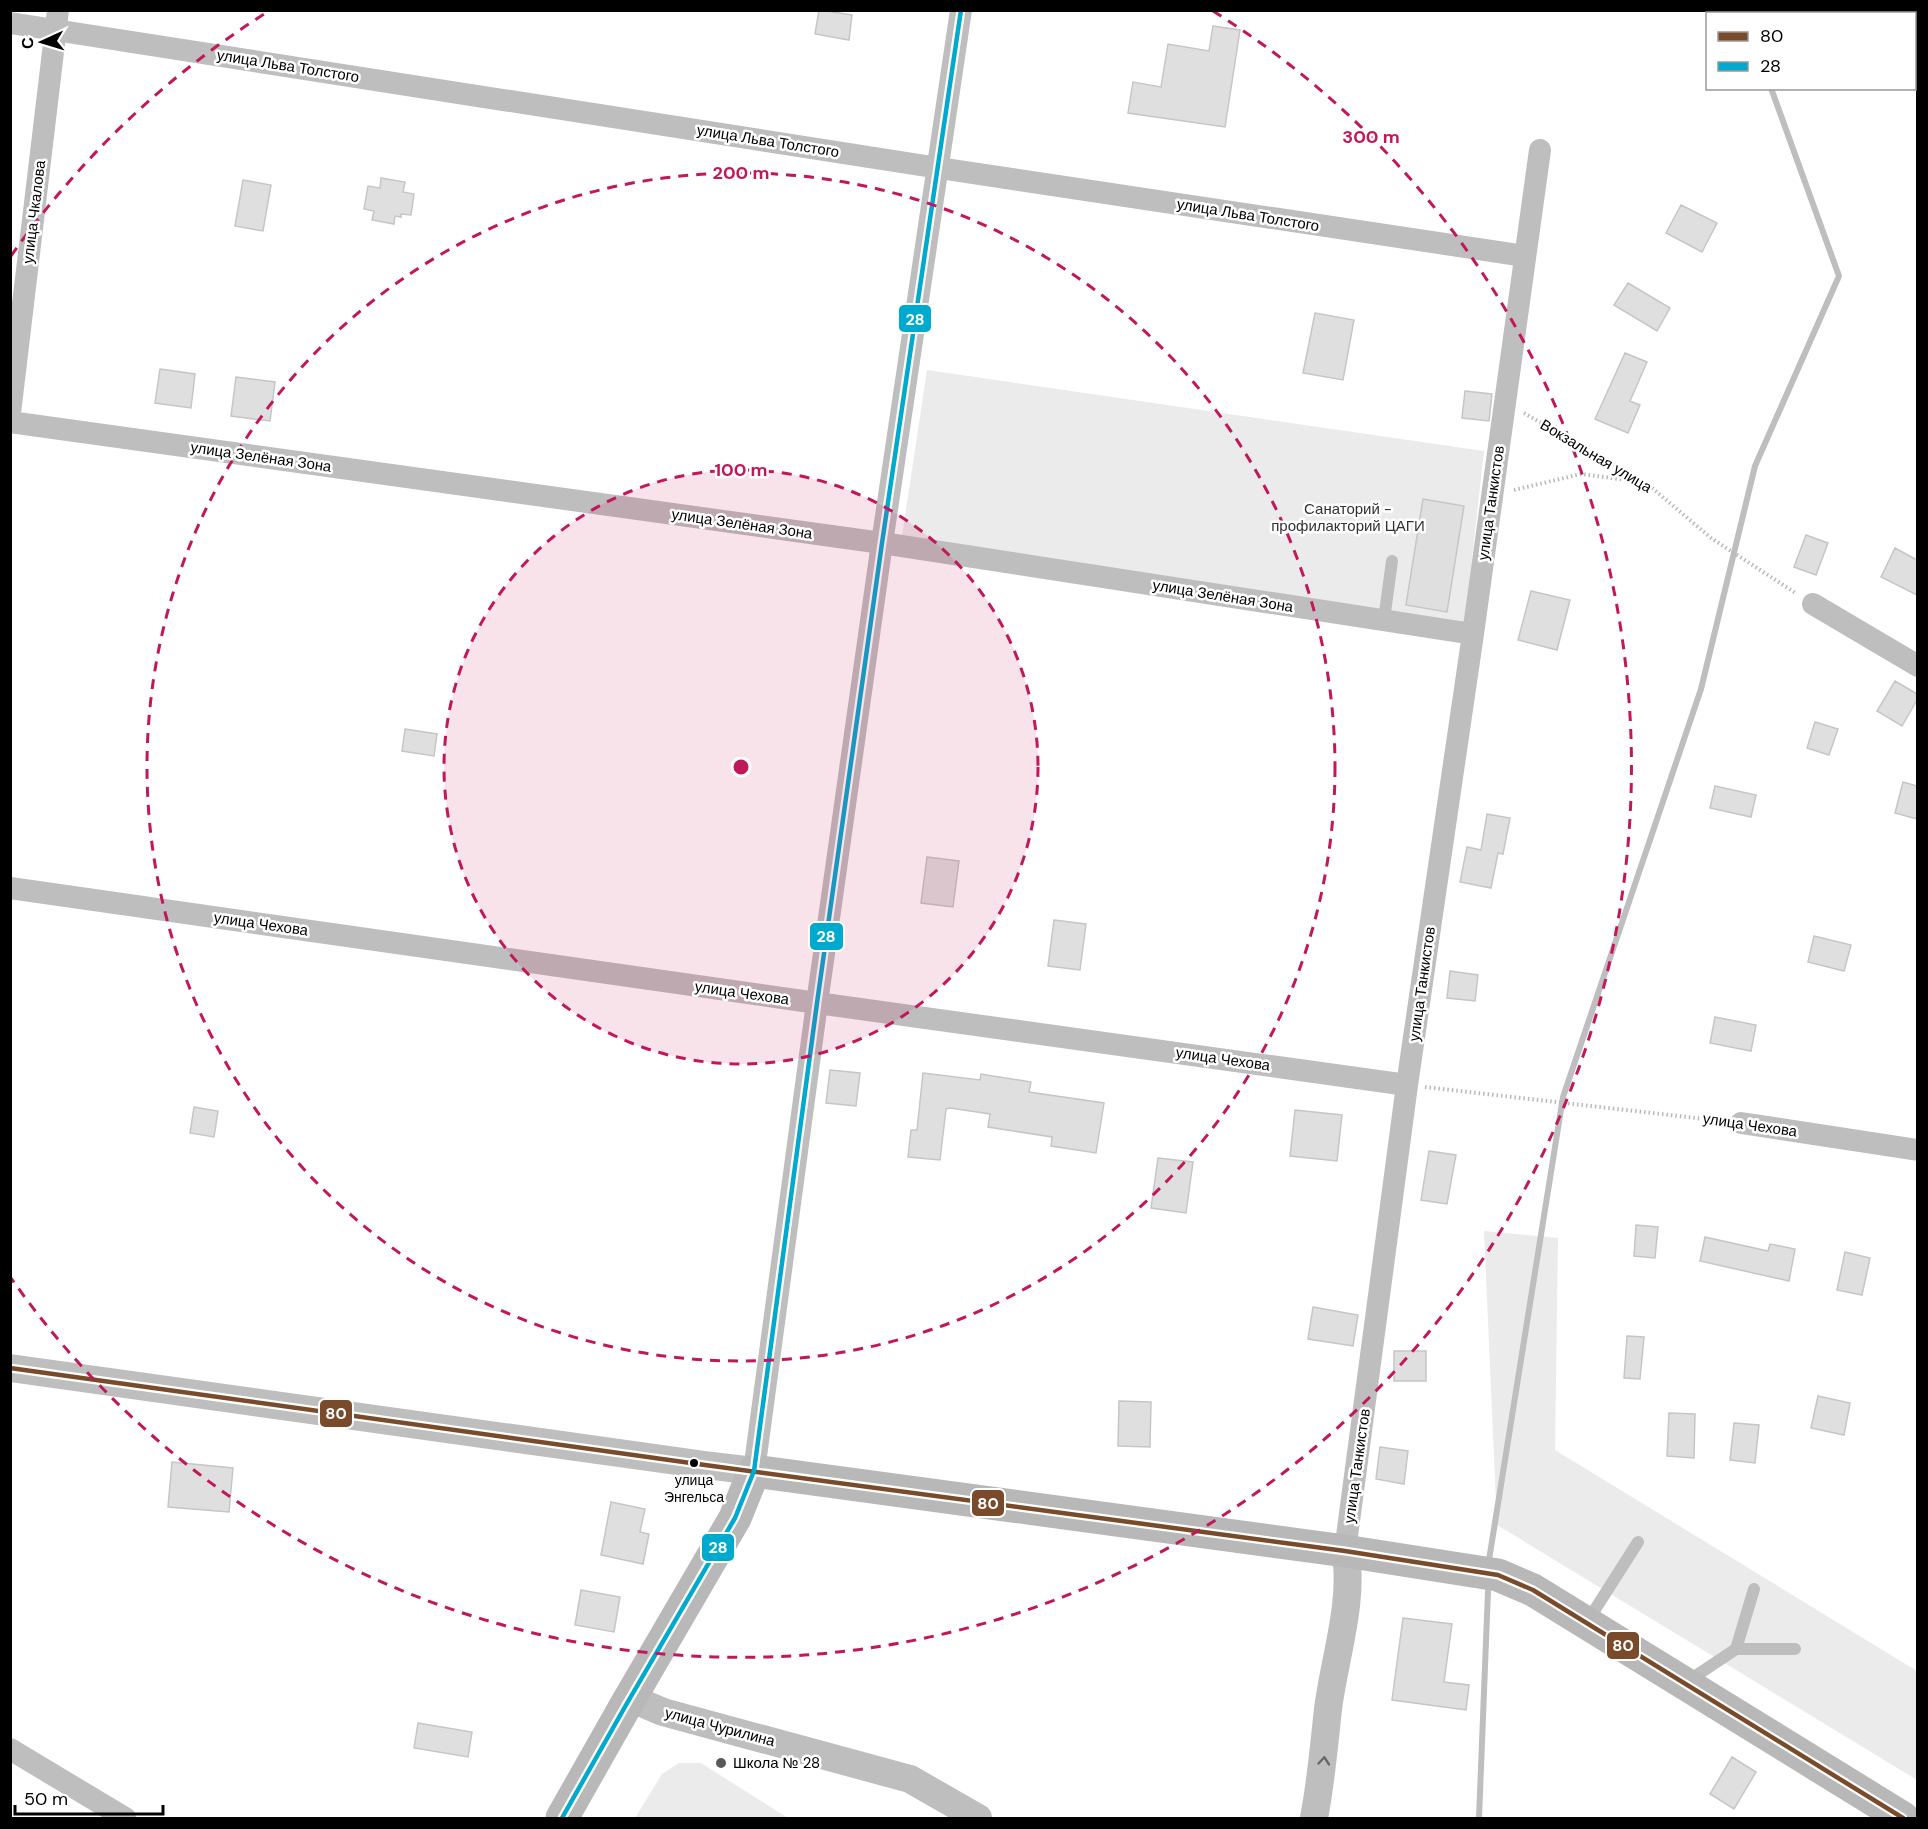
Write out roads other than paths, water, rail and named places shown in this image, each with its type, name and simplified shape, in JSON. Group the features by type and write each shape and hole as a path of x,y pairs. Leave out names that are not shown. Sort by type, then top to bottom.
{"main road":[{"path":"562,1818 739,1512 754,1471 1345,1551 1498,1575 1533,1590 1903,1818"}],"street":[{"path":"10,1368 754,1471 882,543 961,10"},
{"name":"улица Льва Толстого","path":"10,23 56,20 939,168 1525,256"},
{"name":"улица Чкалова","path":"10,413 56,20"},
{"name":"улица Танкистов","path":"1314,1818 1322,1779 1328,1709 1348,1589 1345,1551 1407,1084 1493,495 1540,150"},
{"name":"улица Зелёная Зона","path":"10,423 882,543 1473,634"},
{"path":"1813,604 1917,666"},
{"name":"улица Чехова","path":"10,888 817,1004 1407,1084"},
{"name":"улица Чехова","path":"1741,1123 1917,1150"},
{"name":"улица Чурилина","path":"630,1698 663,1712 910,1779 978,1818"},
{"path":"10,1749 125,1818"}],"lane":[{"path":"1384,620 1392,561"},
{"path":"1587,1623 1638,1542"},
{"path":"1736,1649 1754,1589"},
{"path":"1685,1684 1736,1649 1795,1649"}],"waterway":[{"path":"1489,1560 1563,1097 1701,689 1755,466 1839,276 1772,90"},
{"path":"1479,1818 1488,1591"}],"place":[{"name":"улица Энгельса","path":"694,1463"},
{"name":"Школа № 28","path":"721,1763"}],"park label":[{"name":"Санаторий - профилакторий ЦАГИ","path":"1348,518"}]}
